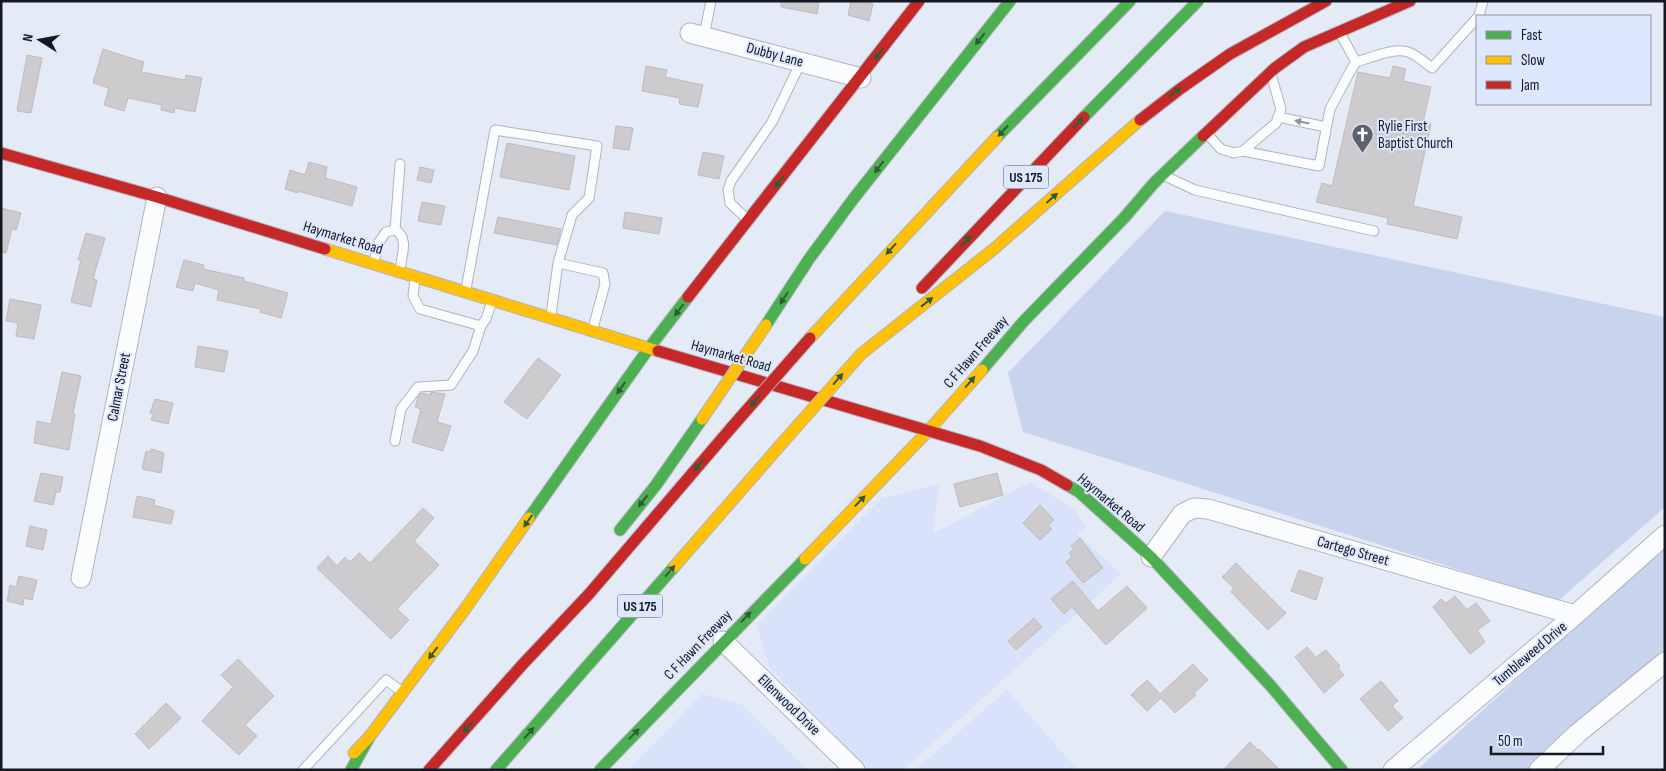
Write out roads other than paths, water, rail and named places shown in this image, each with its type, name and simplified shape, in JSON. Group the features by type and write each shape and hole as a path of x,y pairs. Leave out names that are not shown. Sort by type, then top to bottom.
{"main road":[{"path":"338,770 370,736 465,610 649,348 861,78 919,1"},
{"path":"614,538 656,485 809,259 854,198 1010,1"},
{"path":"1036,95 1117,1"},
{"name":"US 175","path":"429,770 589,594 731,428 897,242 1036,95 1130,1"},
{"path":"861,354 995,248 1120,138 1180,89 1230,54 1326,1"},
{"name":"C F Hawn Freeway","path":"600,770 928,430 1023,322 1124,218 1162,175 1271,71 1304,47 1410,1"},
{"name":"US 175","path":"496,770 861,354 1090,110 1197,2"},
{"name":"Haymarket Road","path":"1,153 157,197 592,331 928,430 980,446 1041,470 1080,492 1151,557 1270,685 1342,770"},
{"path":"524,664 567,600"},
{"path":"351,770 370,736"}],"street":[{"path":"893,36 902,1"},
{"name":"Dubby Lane","path":"697,35 861,78"},
{"name":"Calmar Street","path":"81,578 157,197"},
{"name":"Cartego Street","path":"1151,557 1182,514 1194,508 1208,510 1575,615"},
{"name":"Tumbleweed Drive","path":"1393,770 1575,615 1665,535"},
{"name":"Ellenwood Drive","path":"723,641 855,770"},
{"path":"1539,770 1578,733 1665,662"}],"lane":[{"path":"697,35 711,1"},
{"path":"1479,15 1483,1"},
{"path":"1206,133 1221,149 1234,153 1243,151 1319,166 1330,109 1356,62 1401,50 1418,57 1432,68 1476,19"},
{"path":"1339,32 1356,62"},
{"path":"749,221 730,203 728,190 732,181 772,122 800,62"},
{"path":"1243,151 1276,123 1281,108 1271,71"},
{"path":"1278,117 1326,127"},
{"path":"466,292 494,130 597,146 589,198 572,215 558,262 551,318"},
{"path":"395,230 400,164"},
{"path":"1162,175 1195,190 1374,231"},
{"path":"374,264 379,242 386,232 395,230 400,232 404,240 400,272"},
{"path":"558,262 603,273 605,284 592,331"},
{"path":"416,276 413,296 420,309 480,326"},
{"path":"395,441 401,409 418,386 451,385 473,351 480,326 486,319 493,300"},
{"path":"303,770 386,680 403,692"}],"place":[{"name":"Rylie First Baptist Church","path":"1362,154"}]}
